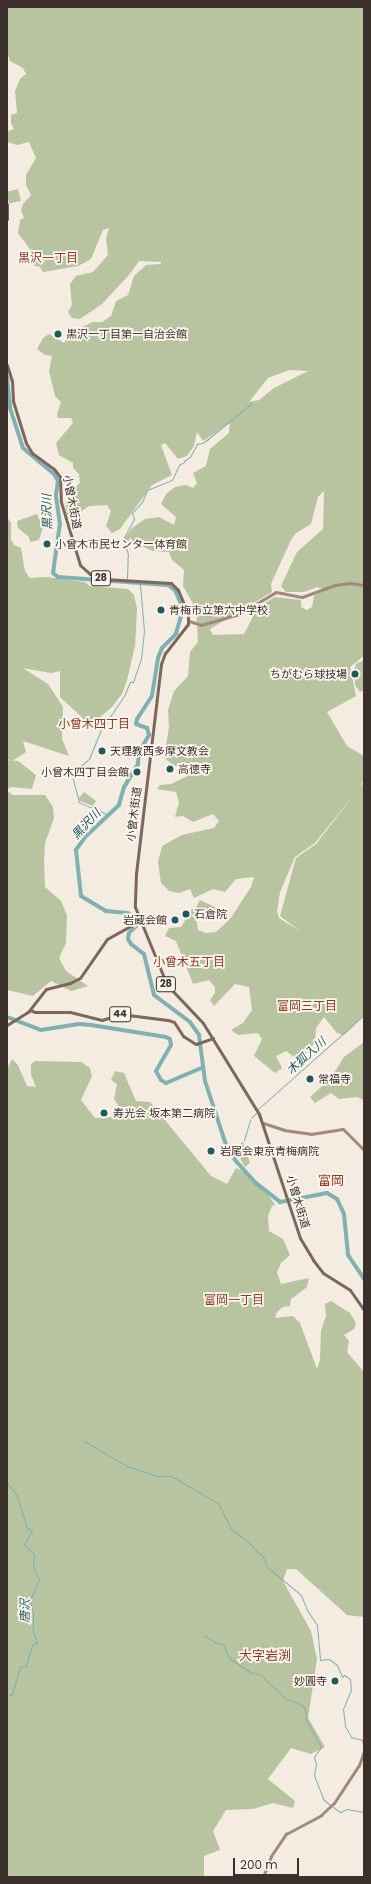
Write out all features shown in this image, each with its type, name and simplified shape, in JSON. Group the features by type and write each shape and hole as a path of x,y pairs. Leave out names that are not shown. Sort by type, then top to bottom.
{"main road":[{"path":"7,204 7,219"},
{"name":"小曽木街道","path":"7,365 12,381 13,401 26,443 32,453 54,469 60,477 61,502 78,563 90,574 104,579 172,584 180,592 189,621 164,654 160,666 134,887 135,904 140,921 167,986 178,1000 200,1019 213,1038 263,1123 300,1238 315,1264 350,1290 364,1310"},
{"path":"189,621 201,625 238,616 276,592 302,597 335,585 350,583 364,586"},
{"path":"7,1025 30,1010 46,989 70,983 82,977 105,941 116,932 140,921"},
{"name":"44","path":"30,1010 35,1012 70,1012 102,1020 120,1014 171,1021 178,1026 185,1037 195,1044 202,1044 213,1038"},
{"path":"263,1123 284,1130 312,1134 343,1129 364,1150"},
{"path":"263,1877 271,1856 286,1834 321,1815 334,1803 358,1765 364,1750"}],"green space":[{"path":"7,7 364,7 364,656 350,667 356,696 327,712 347,746 364,756 364,781 360,786 364,783 364,1015 344,1035 337,1033 324,1017 316,1028 315,1042 300,1061 286,1051 276,1056 282,1068 275,1073 254,1056 262,1039 258,1033 238,1035 231,1030 243,1023 252,1010 249,987 235,984 214,1006 210,1000 215,993 215,987 209,980 193,984 176,941 165,936 169,928 181,927 192,909 204,911 202,918 196,918 198,930 206,933 216,932 230,919 251,887 254,877 236,879 225,892 213,889 194,898 190,889 179,893 169,891 161,883 158,862 162,846 182,835 214,828 219,821 213,814 193,822 183,816 175,817 179,802 176,792 157,789 160,785 171,784 198,771 189,765 175,766 164,758 169,727 168,710 174,691 188,676 190,652 198,642 196,609 183,586 184,570 172,560 169,552 153,551 124,539 132,528 145,519 159,517 174,525 176,517 161,504 166,494 175,487 186,485 193,488 197,483 193,473 206,466 210,449 229,433 230,423 203,441 197,432 194,446 187,456 178,459 165,443 161,445 172,475 152,485 120,529 112,533 106,526 111,511 107,505 89,506 75,516 67,514 65,502 74,494 74,488 80,483 79,474 73,468 73,463 59,455 56,443 73,423 71,418 58,418 57,414 61,402 55,396 49,371 52,356 45,355 37,349 43,338 49,334 64,343 71,333 93,322 102,322 111,316 116,301 128,295 134,276 146,265 161,264 161,262 139,261 129,275 102,304 80,319 72,318 68,312 72,305 70,284 76,276 93,272 108,255 106,238 109,228 103,230 91,259 78,266 43,272 40,267 32,265 32,252 18,233 20,220 24,218 21,210 23,204 31,195 26,185 26,175 36,158 29,142 17,145 7,142 7,132 14,129 11,123 11,115 17,113 15,91 20,79 26,74 23,68 10,61 7,51","holes":["289,370 308,371 274,388 259,400 249,402 268,378","324,491 323,529 297,552 281,586 286,592 304,592 317,587 323,589 314,596 312,607 307,610 301,607 301,600 275,597 258,607 244,634 213,635 210,629 272,592 271,584 290,542 295,534 311,524 318,497","357,791 316,844 296,858 280,916 300,931 279,918 277,911 280,892 295,857 315,843"]},
{"path":"18,189 21,201 9,204 7,192"},
{"path":"37,514 43,527 39,540 30,542 29,537 18,528 17,521"},
{"path":"7,517 11,523 11,539 14,545 21,548 25,571 30,578 46,577 85,582 90,586 128,589 134,595 137,609 135,646 127,680 122,694 111,708 90,725 60,697 60,671 51,673 23,668 48,684 63,707 62,739 69,756 23,741 26,752 12,761 7,759"},
{"path":"364,660 364,690 360,692 355,685 354,670 356,664"},
{"path":"7,760 18,761 36,775 32,789 12,787 7,789"},
{"path":"7,791 13,795 45,795 53,807 54,818 45,843 45,887 61,901 67,916 66,943 59,958 66,971 88,986 71,991 51,981 33,996 7,990"},
{"path":"84,792 96,801 93,806 80,801 79,798"},
{"path":"200,900 219,909 218,915 196,908"},
{"path":"364,1042 364,1100 357,1097 339,1099 331,1093 315,1103 310,1097 331,1078 344,1057"},
{"path":"12,1059 18,1065 27,1086 36,1087 31,1075 31,1064 35,1061 81,1062 90,1068 92,1076 81,1100 95,1118 112,1117 116,1114 118,1105 114,1099 117,1084 111,1080 115,1071 124,1073 136,1101 150,1102 211,1176 227,1184 236,1168 243,1171 268,1194 275,1205 272,1206 268,1216 269,1231 283,1239 290,1255 281,1263 277,1272 281,1284 309,1278 307,1287 291,1299 290,1306 283,1307 277,1312 275,1318 293,1316 300,1323 317,1369 320,1360 321,1331 326,1316 325,1304 331,1301 350,1313 356,1323 354,1329 344,1335 349,1341 347,1352 364,1372 364,1617 347,1615 296,1569 287,1569 283,1581 311,1631 317,1659 308,1718 325,1747 311,1754 291,1748 268,1779 295,1801 293,1808 273,1803 253,1809 226,1810 213,1831 220,1850 204,1856 204,1877 7,1877 7,1069"},
{"path":"243,1142 250,1163 245,1167 236,1151"}],"waterway":[{"name":"黒沢川","path":"7,377 10,408 23,448 54,474 58,481 56,496 60,523 53,573 58,577 168,585 175,590 183,609 176,634 162,648 158,658 152,696 137,719 136,724 147,728 149,735 139,752 138,764 124,787 119,805 85,837 76,850 81,896 106,911 128,913 135,918 136,926 129,933 128,939 131,944 144,954 154,995 190,1022 199,1035 205,1081 226,1145 235,1160 256,1183 280,1202 327,1193 337,1199 344,1214 348,1255 364,1279"},
{"path":"184,461 190,457 197,444 203,443 252,403"},
{"path":"127,578 128,554 123,539 134,519 132,513 142,502 147,490 172,480 179,465 184,462"},
{"path":"109,815 79,802 73,779 77,769 89,759 101,730 124,696 130,682 133,682 141,659 144,631 140,584"},
{"name":"木狐入川","path":"258,1109 364,1015"},
{"path":"7,1017 41,1030 79,1024 166,1037 170,1039 171,1045 156,1071 161,1080 166,1083 202,1068"},
{"name":"木狐入川","path":"251,1118 256,1113"},
{"name":"木狐入川","path":"244,1140 250,1120"},
{"name":"木狐入川","path":"231,1154 242,1142"},
{"path":"84,1441 127,1466 156,1476 171,1476 218,1503 231,1529 248,1542 263,1557 267,1567 301,1595 307,1610 317,1625 320,1660 329,1659 337,1665 342,1677 344,1675 350,1679 351,1690 343,1709 345,1726 351,1737 362,1740 364,1747"},
{"name":"唐沢","path":"7,1483 16,1494 27,1528 32,1530 24,1545 34,1554 33,1568 39,1579 30,1600 33,1613 33,1632 37,1642 32,1645 26,1666 20,1667 12,1694 7,1696"},
{"path":"204,1635 214,1642 223,1644 229,1658 250,1672 261,1675 286,1699 297,1702 305,1708 306,1719 321,1747 314,1757 316,1764 314,1775 323,1799 330,1805"},
{"path":"333,1807 340,1812 347,1809 364,1812"}],"place":[{"name":"黒沢一丁目第一自治会館","path":"58,334"},
{"name":"小曾木市民センター体育館","path":"47,544"},
{"name":"青梅市立第六中学校","path":"161,610"},
{"name":"ちがむら球技場","path":"355,674"},
{"name":"天理教西多摩文教会","path":"102,751"},
{"name":"高徳寺","path":"170,769"},
{"name":"小曾木四丁目会館","path":"137,772"},
{"name":"石倉院","path":"186,914"},
{"name":"岩蔵会館","path":"175,920"},
{"name":"常福寺","path":"310,1079"},
{"name":"寿光会 坂本第二病院","path":"104,1113"},
{"name":"岩尾会東京青梅病院","path":"211,1151"},
{"name":"妙圓寺","path":"335,1681"}],"district":[{"name":"黒沢一丁目","path":"48,258"},
{"name":"小曾木四丁目","path":"94,724"},
{"name":"小曾木五丁目","path":"189,962"},
{"name":"富岡三丁目","path":"307,1006"},
{"name":"富岡","path":"331,1181"},
{"name":"富岡一丁目","path":"234,1300"},
{"name":"大字岩渕","path":"265,1656"}]}
